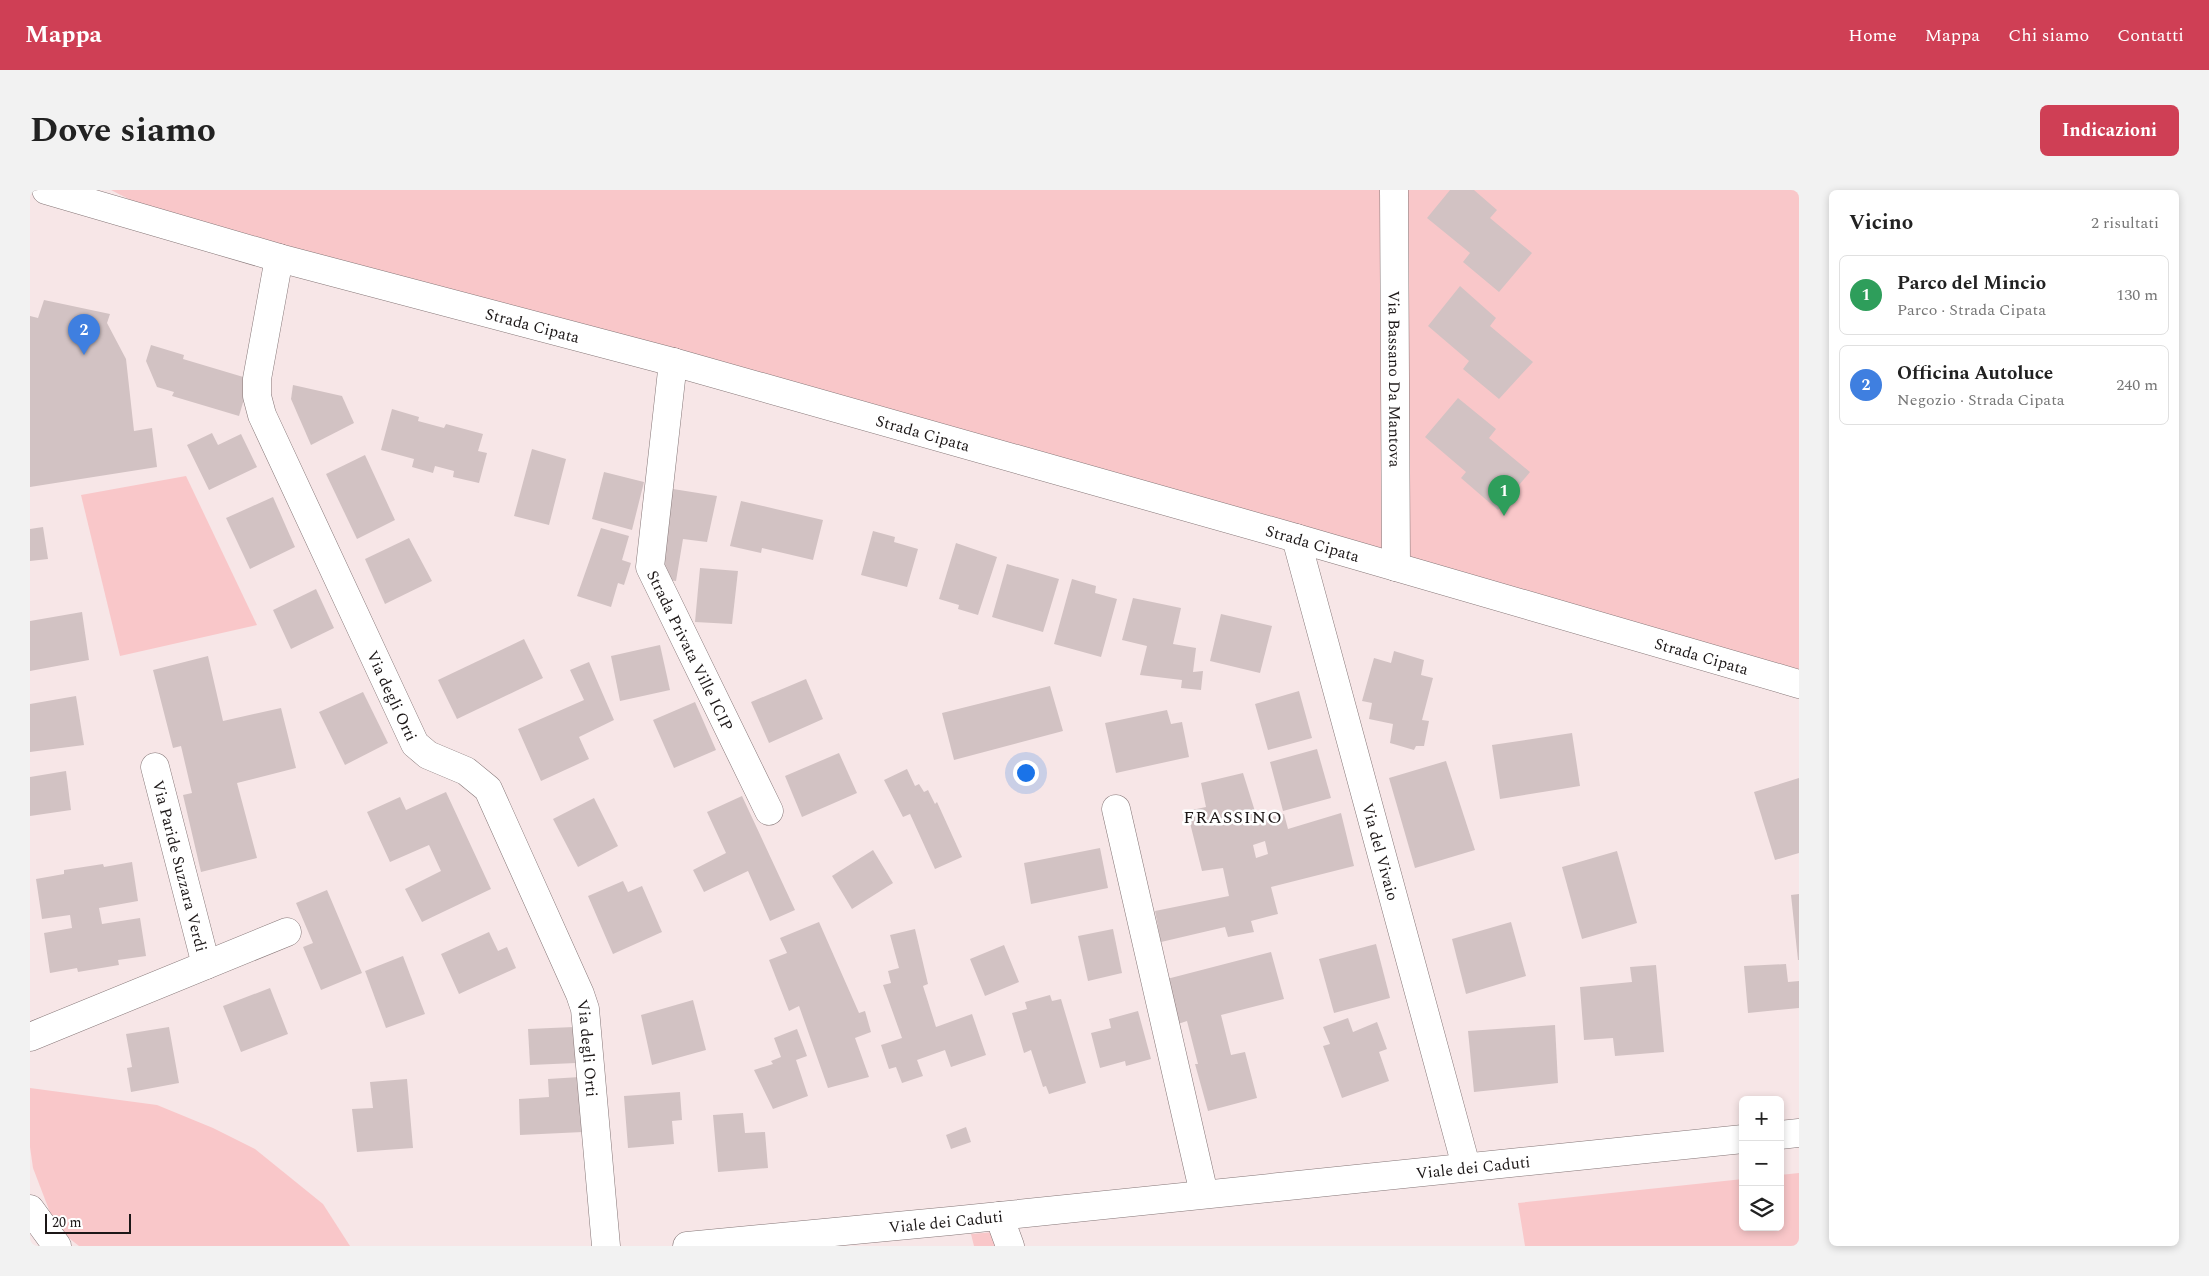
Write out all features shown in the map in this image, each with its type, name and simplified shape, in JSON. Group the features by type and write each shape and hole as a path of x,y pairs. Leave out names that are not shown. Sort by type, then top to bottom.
{"street":[{"name":"Strada Cipata","path":"46,190 279,258 673,362 1296,538 1799,684"},
{"name":"Via Bassano Da Mantova","path":"1394,190 1396,567"},
{"name":"Via degli Orti","path":"279,258 257,379 257,396 262,415 415,744 428,755 466,771 488,789 580,994 585,1009 606,1246"},
{"name":"Strada Privata Ville ICIP","path":"673,362 650,567 769,811"},
{"name":"Via del Vivaio","path":"1296,538 1466,1166"},
{"name":"Via Paride Suzzara Verdi","path":"156,767 206,965"},
{"path":"1116,809 1204,1194"},
{"name":"Via Paride Suzzara Verdi","path":"30,1036 287,932"},
{"path":"1784,1135 1799,1133"},
{"name":"Viale dei Caduti","path":"687,1246 999,1216 1466,1166 1739,1139"},
{"path":"30,1209 57,1246"},
{"path":"999,1216 1010,1246"}],"shaded area":[{"path":"111,190 1799,190 1799,684 197,234"},
{"path":"186,476 257,625 120,656 81,495"},
{"path":"30,1088 157,1105 213,1128 255,1149 323,1204 350,1246 79,1246 56,1228 33,1168 30,1147"},
{"path":"1799,1173 1799,1246 1525,1246 1518,1203 1739,1179 1739,1231 1784,1231 1784,1175"},
{"path":"995,1232 999,1246 974,1246 971,1234"}],"building":[{"path":"1450,190 1474,190 1497,210 1490,218 1532,253 1499,292 1463,262 1470,253 1427,218"},
{"path":"1460,286 1496,318 1490,326 1533,362 1499,399 1463,369 1469,361 1428,326"},
{"path":"44,300 110,314 107,323 126,359 134,431 152,428 157,467 30,487 30,316 38,318"},
{"path":"151,345 184,355 183,359 250,379 239,416 172,396 174,392 157,387 146,361"},
{"path":"293,385 342,396 354,423 311,445 291,399"},
{"path":"1458,398 1496,429 1489,438 1530,472 1498,510 1461,478 1466,472 1425,437"},
{"path":"392,409 419,417 418,421 444,428 446,424 483,434 478,451 487,453 479,483 453,477 454,471 435,466 433,473 412,467 414,459 381,450"},
{"path":"212,433 218,445 241,434 257,467 209,490 187,445"},
{"path":"532,449 566,459 549,525 514,516"},
{"path":"365,455 395,520 357,539 326,474"},
{"path":"604,472 644,482 632,530 592,519"},
{"path":"673,489 717,496 707,542 683,539 676,581 667,580 662,564"},
{"path":"273,497 295,547 250,569 226,518"},
{"path":"741,501 823,520 813,560 762,548 761,553 730,546"},
{"path":"43,527 48,559 30,561 30,529"},
{"path":"601,528 629,536 622,560 631,563 624,585 618,583 611,607 577,596"},
{"path":"873,531 895,537 894,542 918,549 907,587 861,575"},
{"path":"409,538 432,581 385,604 365,559"},
{"path":"956,543 997,557 978,615 958,609 959,605 939,599"},
{"path":"1007,564 1059,579 1043,632 992,617"},
{"path":"700,568 738,571 732,624 695,622"},
{"path":"1072,579 1096,586 1095,593 1117,599 1101,657 1054,644"},
{"path":"316,589 334,628 291,649 273,610"},
{"path":"1133,598 1181,608 1173,644 1196,648 1193,672 1203,671 1201,690 1181,688 1182,680 1140,675 1147,646 1122,640"},
{"path":"82,612 89,660 30,671 30,621"},
{"path":"1221,614 1272,626 1260,673 1210,661"},
{"path":"524,639 543,678 457,719 438,680"},
{"path":"660,645 670,690 620,701 611,656"},
{"path":"1394,651 1424,660 1421,675 1433,678 1422,720 1429,721 1424,746 1416,746 1414,750 1390,743 1393,724 1369,719 1372,703 1362,701 1374,658 1391,663"},
{"path":"208,656 223,721 281,708 296,768 237,783 257,858 201,872 183,795 192,793 181,746 173,748 153,670"},
{"path":"589,662 614,720 579,737 589,759 541,781 518,729 584,700 570,670"},
{"path":"806,679 823,719 769,743 751,702"},
{"path":"1050,686 1063,731 954,760 942,713"},
{"path":"1299,691 1312,738 1268,750 1255,704"},
{"path":"363,692 388,743 345,765 319,712"},
{"path":"76,696 84,745 30,752 30,704"},
{"path":"695,702 716,750 674,768 653,720"},
{"path":"1167,710 1171,724 1182,722 1189,757 1116,773 1105,723"},
{"path":"1572,733 1580,786 1500,799 1492,745"},
{"path":"1317,749 1331,798 1283,811 1270,762"},
{"path":"839,753 857,793 802,817 785,776"},
{"path":"1446,761 1475,850 1415,868 1389,778"},
{"path":"907,769 915,786 919,784 924,792 928,790 935,804 937,802 962,857 935,869 910,814 903,817 884,780"},
{"path":"66,771 71,810 30,816 30,777"},
{"path":"1243,773 1258,821 1284,814 1288,829 1341,813 1354,866 1271,887 1278,914 1251,921 1254,932 1228,937 1225,927 1161,942 1155,911 1229,896 1223,868 1202,871 1187,811 1206,807 1201,783","holes":["1265,841 1268,854 1256,858 1253,845"]},
{"path":"1799,778 1799,853 1775,860 1754,792"},
{"path":"446,792 491,889 422,922 405,889 441,871 429,845 390,862 367,812 400,797 406,810"},
{"path":"742,796 795,910 770,921 748,871 704,892 693,870 726,853 707,812"},
{"path":"594,798 618,846 578,867 553,819"},
{"path":"1100,848 1108,888 1031,904 1024,863"},
{"path":"873,850 893,883 852,909 832,876"},
{"path":"1617,851 1637,923 1582,939 1562,867"},
{"path":"132,862 138,901 99,908 102,924 140,918 146,956 118,960 119,965 78,972 77,968 50,973 44,933 72,928 70,915 42,919 36,879 64,874 64,870 103,864 104,867"},
{"path":"623,881 628,892 642,886 662,932 613,954 588,896"},
{"path":"327,890 362,973 321,990 303,947 313,943 296,903"},
{"path":"1799,894 1799,960 1798,960 1791,895"},
{"path":"819,922 859,1013 865,1011 871,1032 855,1038 869,1077 828,1088 799,1006 789,1011 769,960 787,953 780,938"},
{"path":"1511,922 1526,976 1466,994 1452,939"},
{"path":"915,929 928,984 923,986 936,1027 972,1014 986,1055 951,1067 945,1050 917,1060 923,1076 902,1083 896,1067 889,1069 881,1045 902,1038 883,985 891,983 888,971 899,968 890,935"},
{"path":"1113,929 1122,973 1088,981 1078,936"},
{"path":"489,932 498,951 507,947 516,968 459,994 441,954"},
{"path":"1376,944 1390,998 1334,1013 1319,959"},
{"path":"1004,945 1019,982 985,996 970,959"},
{"path":"1271,952 1284,999 1221,1015 1231,1055 1245,1052 1257,1098 1208,1111 1195,1064 1198,1064 1187,1021 1175,1025 1163,980"},
{"path":"403,956 425,1014 386,1028 365,971"},
{"path":"1786,964 1788,982 1799,981 1799,1008 1748,1013 1744,966"},
{"path":"1656,965 1664,1052 1615,1056 1613,1038 1584,1040 1580,987 1632,982 1630,967"},
{"path":"270,988 288,1034 241,1052 223,1006"},
{"path":"1050,995 1052,1001 1061,999 1086,1083 1049,1094 1046,1086 1043,1087 1031,1050 1024,1053 1012,1013 1027,1009 1025,1002"},
{"path":"693,1000 706,1050 652,1065 641,1015"},
{"path":"1138,1011 1151,1059 1126,1066 1125,1061 1100,1068 1091,1033 1111,1028 1109,1019"},
{"path":"1348,1018 1353,1032 1377,1022 1387,1049 1379,1052 1389,1081 1342,1098 1323,1046 1330,1044 1323,1027"},
{"path":"1555,1025 1558,1083 1474,1092 1468,1031"},
{"path":"169,1027 179,1083 131,1092 127,1068 132,1067 126,1034"},
{"path":"574,1027 576,1063 530,1065 528,1029"},
{"path":"797,1029 807,1056 796,1060 808,1096 773,1109 754,1070 773,1064 771,1061 781,1057 774,1038"},
{"path":"580,1077 583,1132 520,1135 519,1099 549,1097 548,1079"},
{"path":"407,1079 413,1148 357,1152 352,1109 373,1108 370,1082"},
{"path":"680,1092 682,1120 672,1121 674,1144 628,1148 624,1096"},
{"path":"743,1113 745,1133 765,1132 768,1168 718,1172 713,1115"},
{"path":"966,1127 971,1142 951,1149 946,1135"}],"place":[{"name":"Officina Autoluce","path":"84,355"},
{"name":"Parco del Mincio","path":"1504,516"}],"district":[{"name":"FRASSINO","path":"1233,817"}]}
